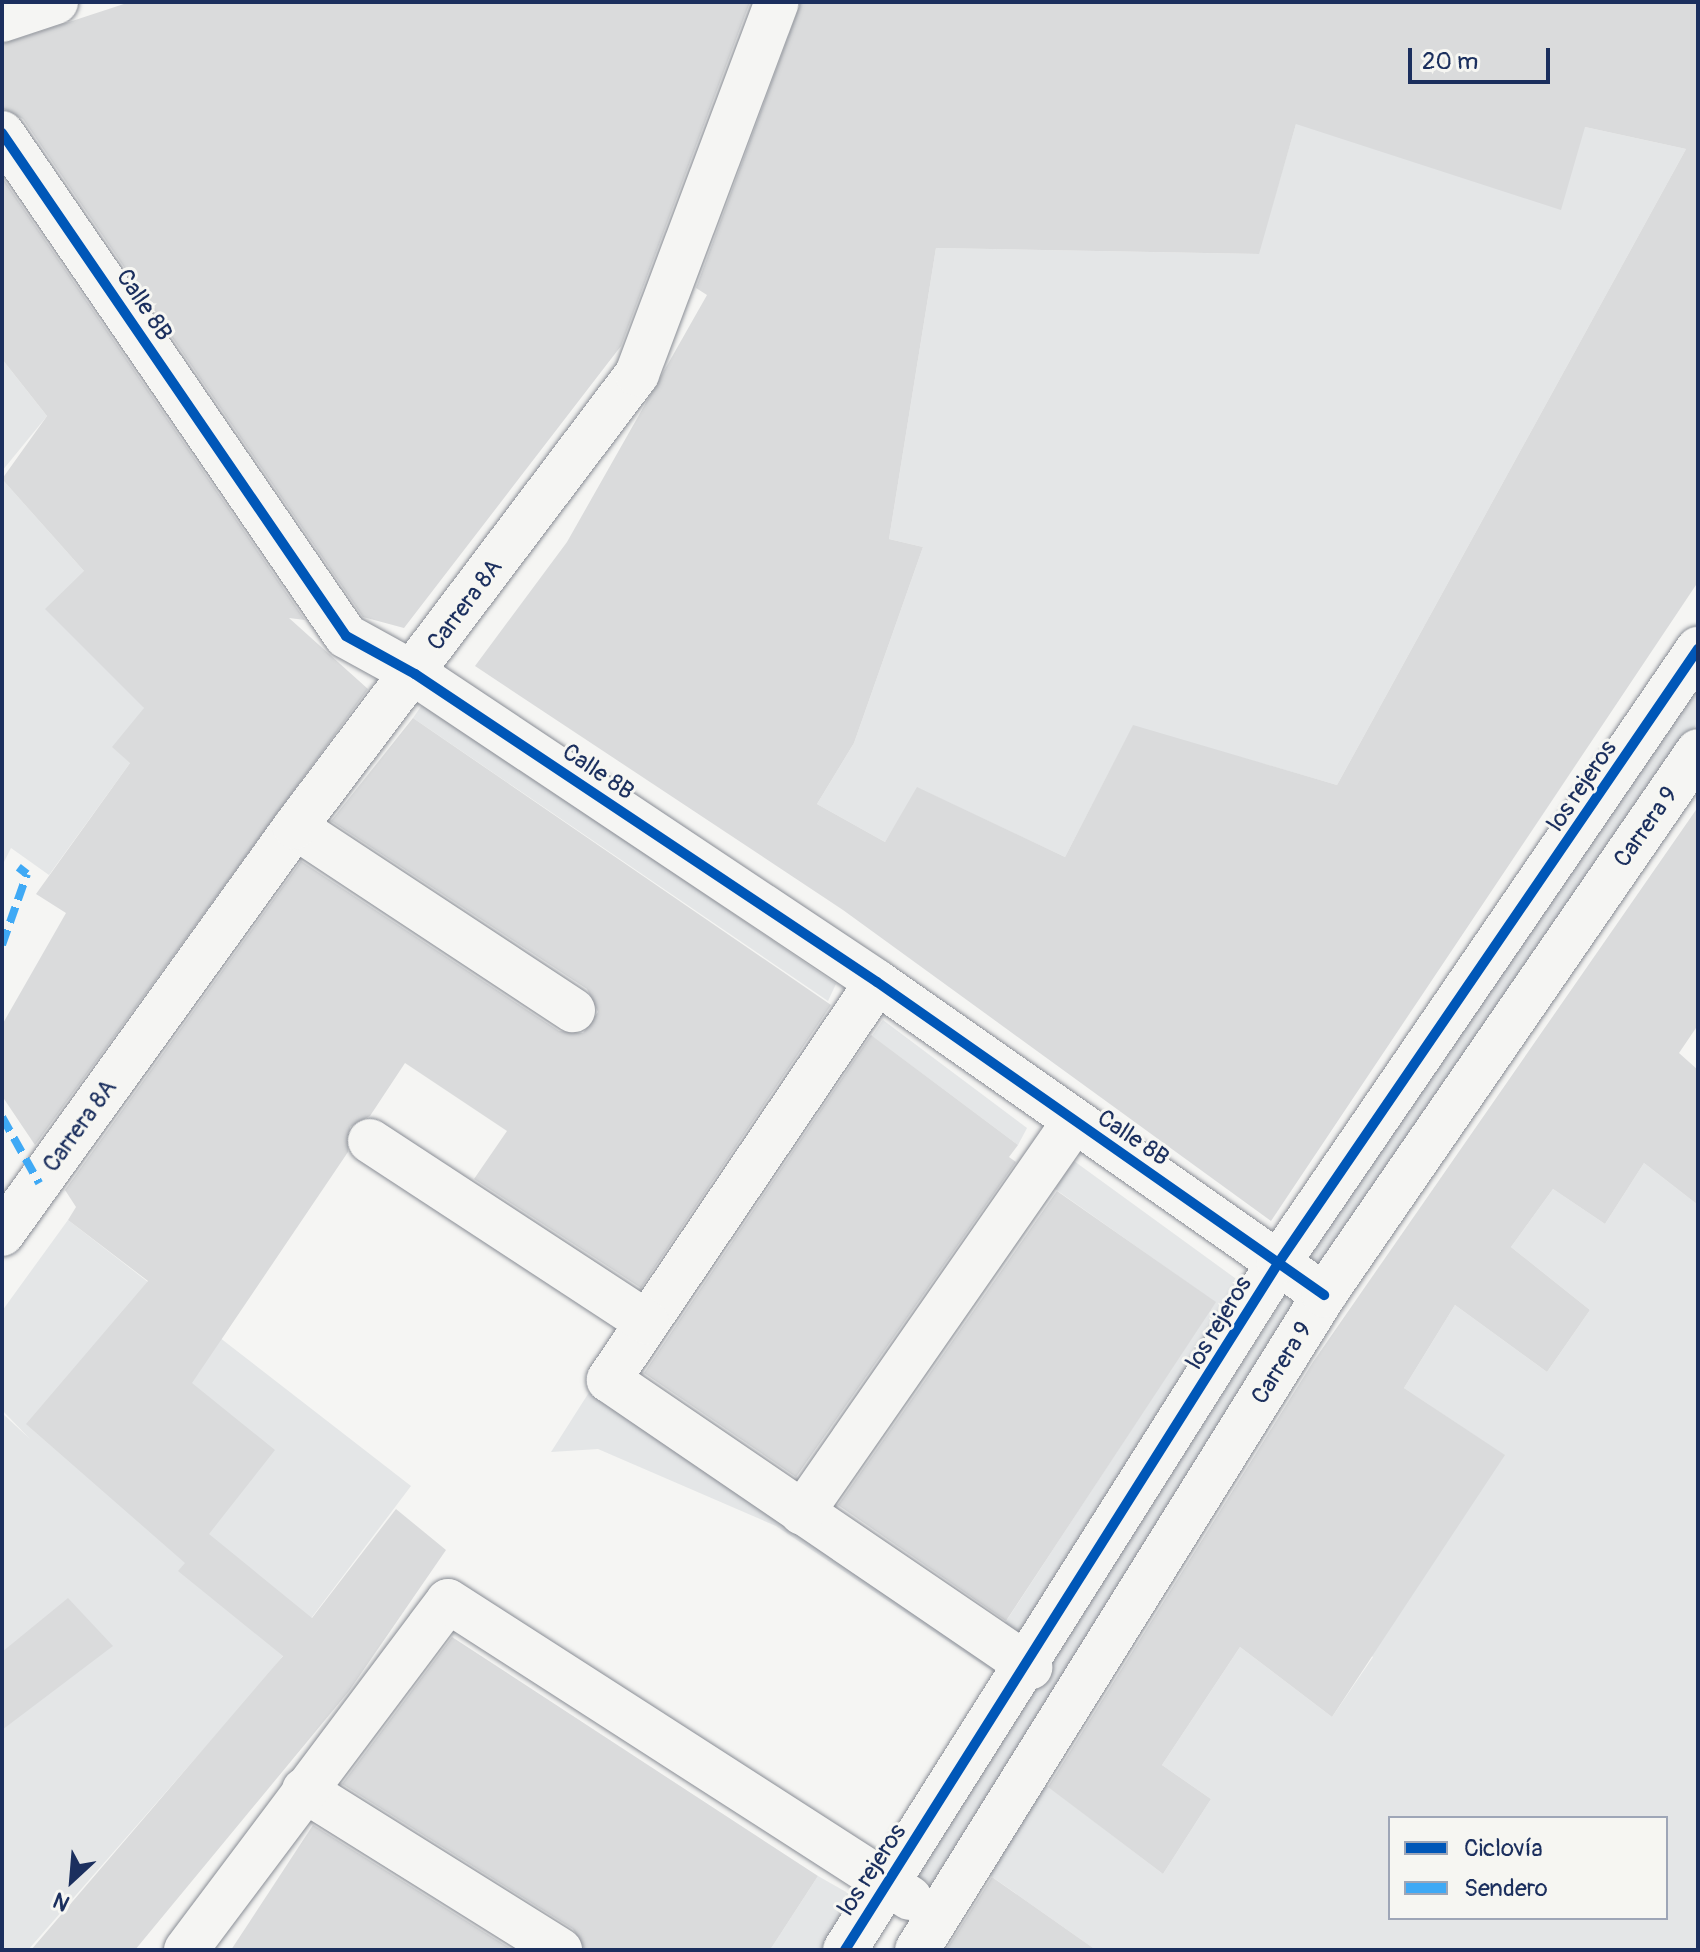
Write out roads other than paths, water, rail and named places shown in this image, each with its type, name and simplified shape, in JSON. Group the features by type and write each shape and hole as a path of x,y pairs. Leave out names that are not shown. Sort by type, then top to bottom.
{"street":[{"path":"2,20 56,2"},
{"name":"Carrera 8A","path":"2,1234 295,827 415,674 637,374 777,2"},
{"name":"Calle 8B","path":"2,133 346,636 415,674 877,982 1324,1295"},
{"name":"los rejeros","path":"845,1950 1030,1667 1279,1262 1698,649"},
{"name":"Carrera 9","path":"927,1933 1324,1295 1698,751"},
{"path":"295,827 573,1010"},
{"path":"877,982 609,1380 1030,1667"},
{"path":"802,1513 1074,1122"},
{"path":"370,1141 647,1322"},
{"path":"186,1950 448,1601 886,1883 927,1933"},
{"path":"304,1790 560,1950"}]}
